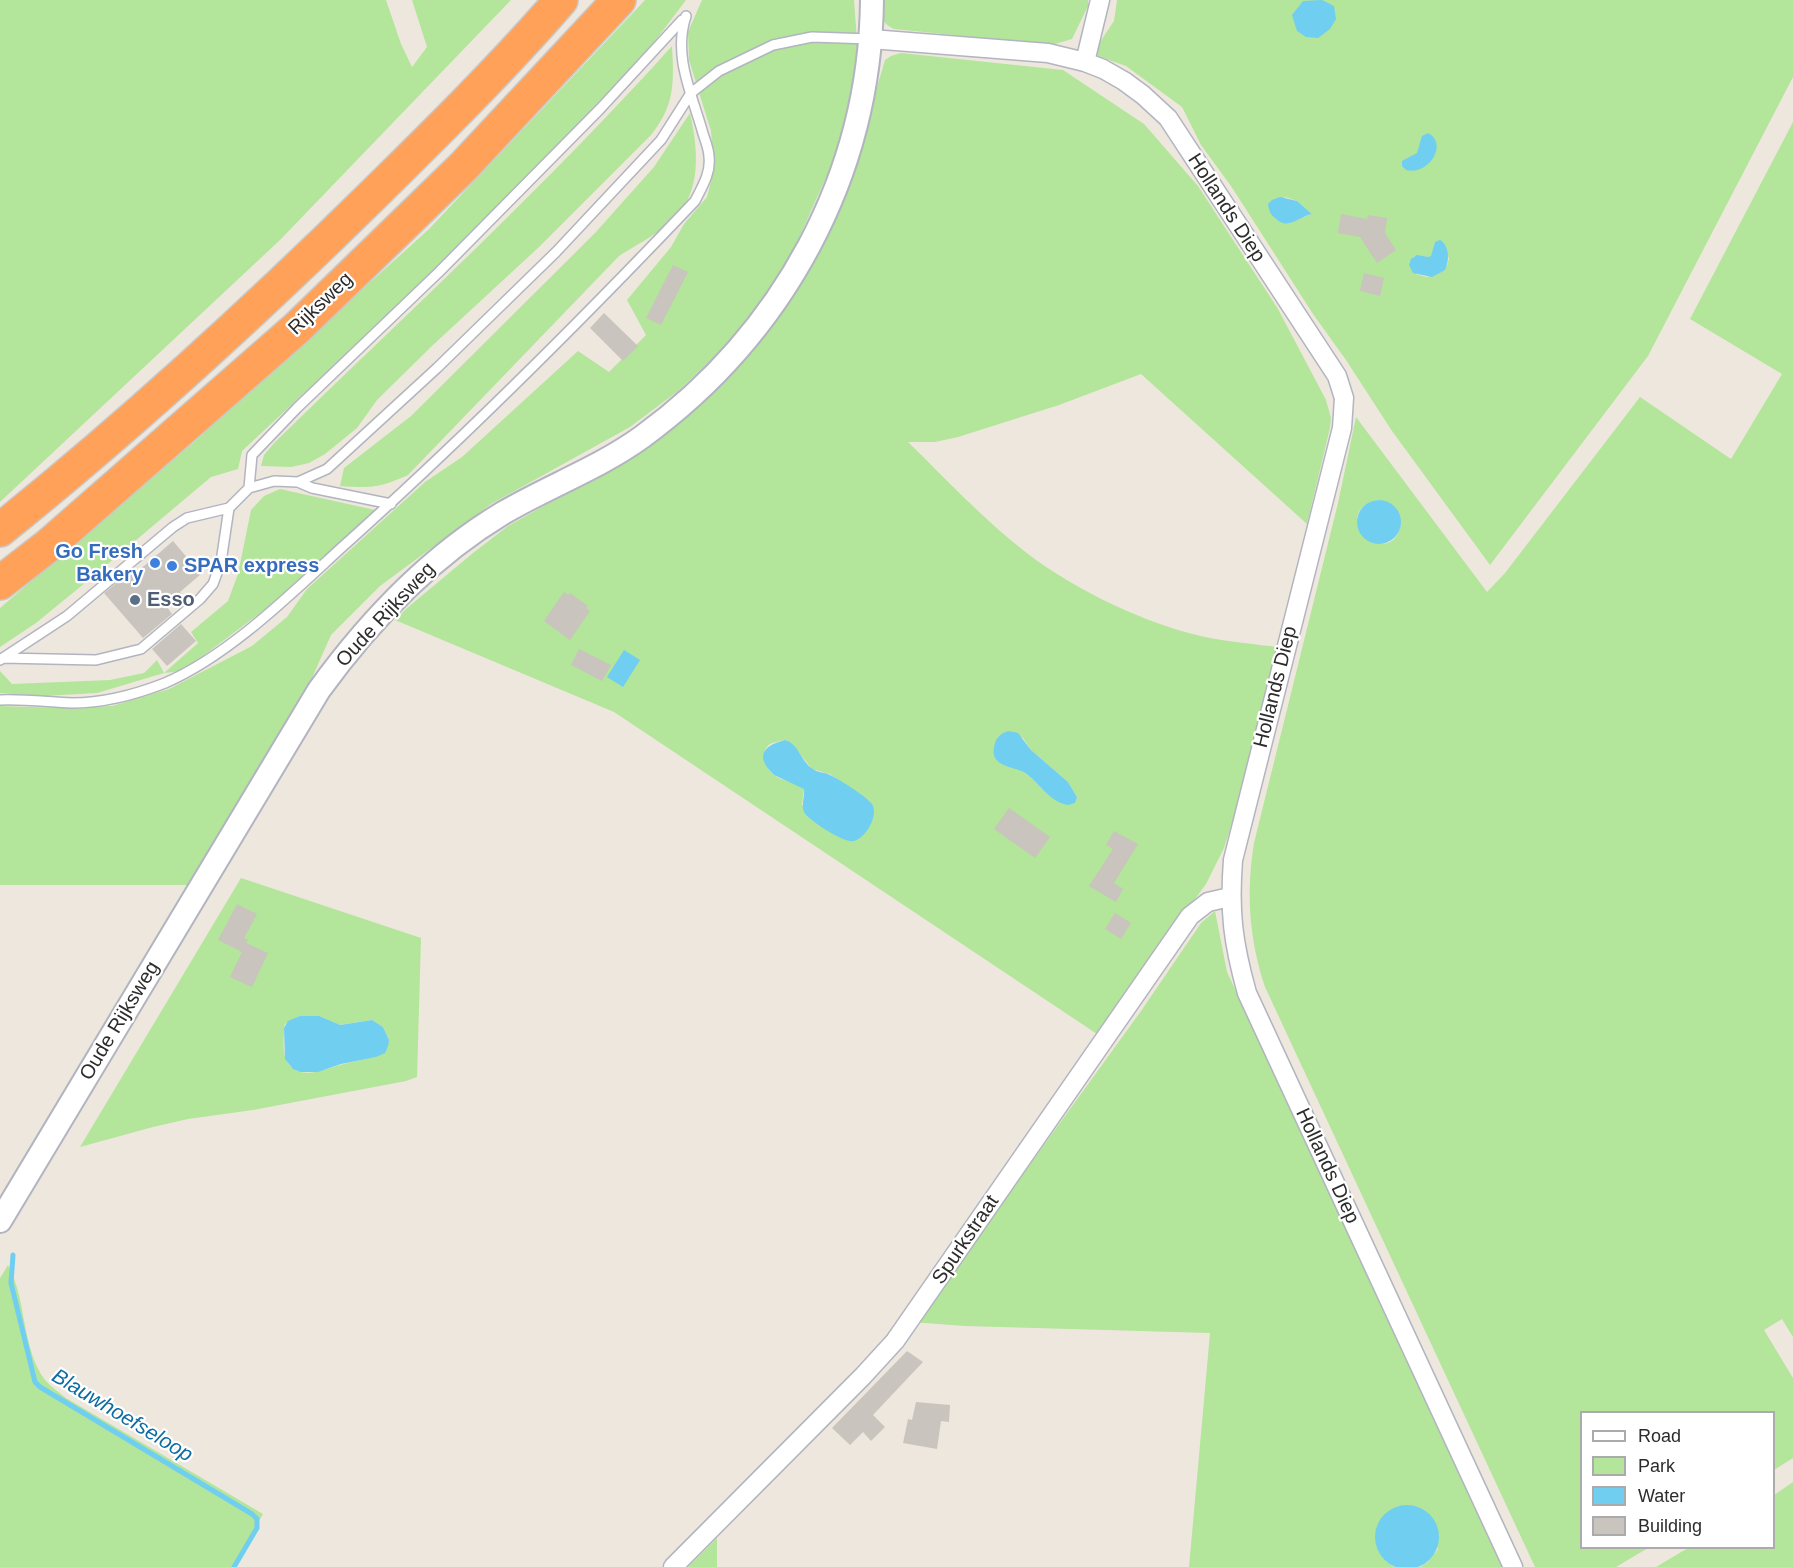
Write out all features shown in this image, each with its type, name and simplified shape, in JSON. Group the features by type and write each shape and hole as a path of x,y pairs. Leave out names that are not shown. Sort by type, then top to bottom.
{"highway":[{"path":"525,42 549,0"},
{"path":"0,530 58,484 185,375 307,260 525,42 561,0"},
{"name":"Rijksweg","path":"0,584 48,545 298,327 463,167 619,0"}],"street":[{"name":"Oude Rijksweg","path":"0,1221 320,690 368,630 416,579 479,529 505,512 607,458 640,438 680,408 714,376 766,317 790,282 812,242 846,162 862,95 871,39 872,0"},
{"path":"1085,62 1100,0"},
{"name":"Hollands Diep","path":"871,39 1048,53 1085,62 1124,81 1168,118 1337,376 1344,398 1342,428 1233,860 1230,897 1235,951 1247,993 1513,1567"},
{"name":"Spurkstraat","path":"673,1567 895,1341 1190,916 1208,902 1230,897"}],"lane":[{"path":"0,700 75,703 109,699 164,683 193,669 257,623 391,504 542,360 695,201 707,179 710,157 681,61 680,43 686,16 584,126 252,455 249,488"},
{"path":"298,482 327,468 385,418 556,252 661,140 691,93 719,71 773,45 812,38 871,39"},
{"path":"2,659 67,616 180,522 187,518 229,508 249,488 274,481 298,482 312,488 391,504"},
{"path":"2,659 96,660 141,649 192,606 213,584 221,562 229,508"}],"green space":[{"path":"0,0 386,0 401,44 412,67 427,47 412,0 511,0 280,240 0,502"},
{"path":"645,0 686,0 649,49 465,243 242,451 238,469 211,477 36,623 0,647 0,608 194,442 429,229"},
{"path":"702,0 854,0 858,54 849,107 833,162 789,260 752,315 713,358 678,391 630,427 491,504 380,586 331,635 304,696 193,885 0,885 0,706 62,708 112,706 169,689 252,646 287,617 307,589 425,482 462,457 578,351 609,372 646,335 627,300 671,247 684,224 707,197 714,169 711,131 689,60 688,32"},
{"path":"880,0 1088,0 1088,6 1072,39 1052,45 894,29 882,18"},
{"path":"1117,0 1793,0 1793,77 1648,356 1490,565 1392,431 1313,314 1231,186 1201,145 1182,107 1126,66 1092,54 1114,21","holes":["1285,197 1297,201 1312,214 1290,223 1275,218","1435,242 1449,258 1447,266 1427,277 1416,274 1413,257 1432,256"]},
{"path":"672,46 673,83 669,103 665,114 651,135 539,247 377,400 357,428 325,454 309,463 291,467 261,466 264,455 275,442 527,198 625,98"},
{"path":"901,53 1063,70 1144,124 1198,186 1278,309 1326,400 1331,418 1307,524 1141,374 1059,405 958,437 935,442 908,442 997,528 1028,554 1068,581 1159,624 1205,637 1278,647 1244,785 1224,848 1206,884 1097,1034 614,712 395,620 508,526 597,479 643,449 736,366 778,317 809,272 853,170 885,60","holes":["1009,731 1023,738 1031,750 1068,782 1077,797 1049,795 1029,775 1018,769 995,743 998,737","785,740 792,744 812,769 830,774 870,802 802,805 804,789 777,777 765,762 766,748 772,743"]},
{"path":"690,113 696,151 695,177 687,201 674,219 619,256 408,475 375,486 340,486 344,468 411,416 595,233 654,167"},
{"path":"1793,122 1793,1337 1782,1319 1764,1330 1793,1378 1793,1458 1775,1469 1775,1411 1580,1411 1580,1549 1646,1549 1616,1567 1535,1567 1265,987 1255,951 1250,915 1250,879 1254,843 1338,503 1356,417 1487,592 1505,573 1640,397 1731,459 1782,374 1690,319","holes":["1376,500 1388,502 1399,514 1400,525 1392,541 1383,544 1364,535 1358,526 1357,517 1363,507"]},
{"path":"280,489 375,510 272,604 183,671 164,673 198,643 191,632 228,601 238,574 251,510 264,496"},
{"path":"157,660 164,673 97,693 44,696 0,693 0,671 12,684 110,680 144,673"},
{"path":"241,878 421,938 417,1077 253,1110 188,1119 80,1147","holes":["300,1016 319,1016 339,1025 372,1020 383,1027 389,1040 376,1057 321,1071 305,1073 298,1071 292,1068 285,1058 285,1024"]},
{"path":"1215,911 1227,972 1506,1567 1420,1567 1428,1562 1438,1549 1420,1508 1405,1506 1393,1509 1384,1516 1376,1537 1378,1549 1384,1559 1395,1567 1189,1567 1210,1333 965,1326 911,1322 1015,1185 1141,1011 1201,923"},
{"path":"8,1265 18,1293 32,1353 47,1383 66,1398 263,1514 232,1567 0,1567 0,1278"},
{"path":"1793,1482 1793,1567 1656,1567 1686,1549 1775,1549 1775,1494"},
{"path":"717,1538 717,1567 688,1567"}],"water":[{"path":"1322,0 1334,6 1336,19 1330,29 1318,38 1306,37 1297,31 1292,15 1303,1"},
{"path":"1428,133 1437,144 1433,158 1422,168 1414,171 1406,170 1402,166 1402,161 1417,153 1422,136"},
{"path":"1280,197 1297,201 1312,214 1289,223 1280,222 1269,210 1268,204"},
{"path":"1440,240 1448,253 1445,270 1432,277 1413,273 1409,265 1411,259 1417,255 1431,256 1435,242"},
{"path":"1379,500 1394,507 1401,522 1394,537 1379,544 1364,537 1357,522 1364,507"},
{"path":"624,650 640,660 623,687 607,677"},
{"path":"1009,731 1018,733 1031,750 1068,782 1077,797 1075,803 1068,805 1056,800 1027,774 998,762 995,758 995,743 1000,735"},
{"path":"785,740 794,745 813,769 840,781 872,804 873,820 863,836 849,841 827,831 804,812 804,789 774,775 768,769 763,758 766,749"},
{"path":"300,1016 319,1016 340,1025 372,1020 383,1027 389,1040 388,1046 385,1053 376,1057 341,1064 318,1072 300,1072 293,1069 285,1059 284,1028 288,1021"},
{"path":"1407,1505 1425,1510 1430,1514 1438,1531 1438,1543 1434,1555 1425,1564 1413,1568 1401,1568 1384,1560 1380,1555 1375,1537 1380,1519 1384,1514 1389,1510"}],"building":[{"path":"1341,214 1367,219 1368,215 1387,218 1385,233 1396,250 1377,263 1360,237 1338,233"},
{"path":"673,265 688,272 661,325 646,318"},
{"path":"1364,273 1384,278 1380,296 1360,291"},
{"path":"604,313 638,346 623,361 590,328"},
{"path":"173,541 201,574 167,607 172,614 143,638 104,593 134,569 137,572"},
{"path":"564,592 568,595 570,593 588,606 586,608 590,611 570,640 544,621"},
{"path":"181,624 196,641 167,666 152,649"},
{"path":"579,649 611,665 602,681 571,665"},
{"path":"1009,808 1050,837 1035,858 994,829"},
{"path":"1114,831 1138,844 1114,883 1123,889 1116,902 1089,886 1113,849 1106,845"},
{"path":"237,904 257,914 244,938 248,940 246,943 268,953 252,987 230,977 242,952 218,940"},
{"path":"1115,913 1131,923 1121,939 1105,929"},
{"path":"907,1351 923,1362 873,1415 885,1427 871,1441 863,1432 850,1445 832,1428"},
{"path":"916,1402 950,1405 949,1422 941,1421 937,1449 903,1443 908,1419 912,1420"}],"waterway":[{"name":"Blauwhoefseloop","path":"13,1255 11,1283 35,1382 252,1514 257,1519 257,1528 234,1567"}],"place":[{"name":"Go Fresh Bakery","path":"155,563"},
{"name":"SPAR express","path":"172,566"},
{"name":"Esso","path":"135,600"}]}
